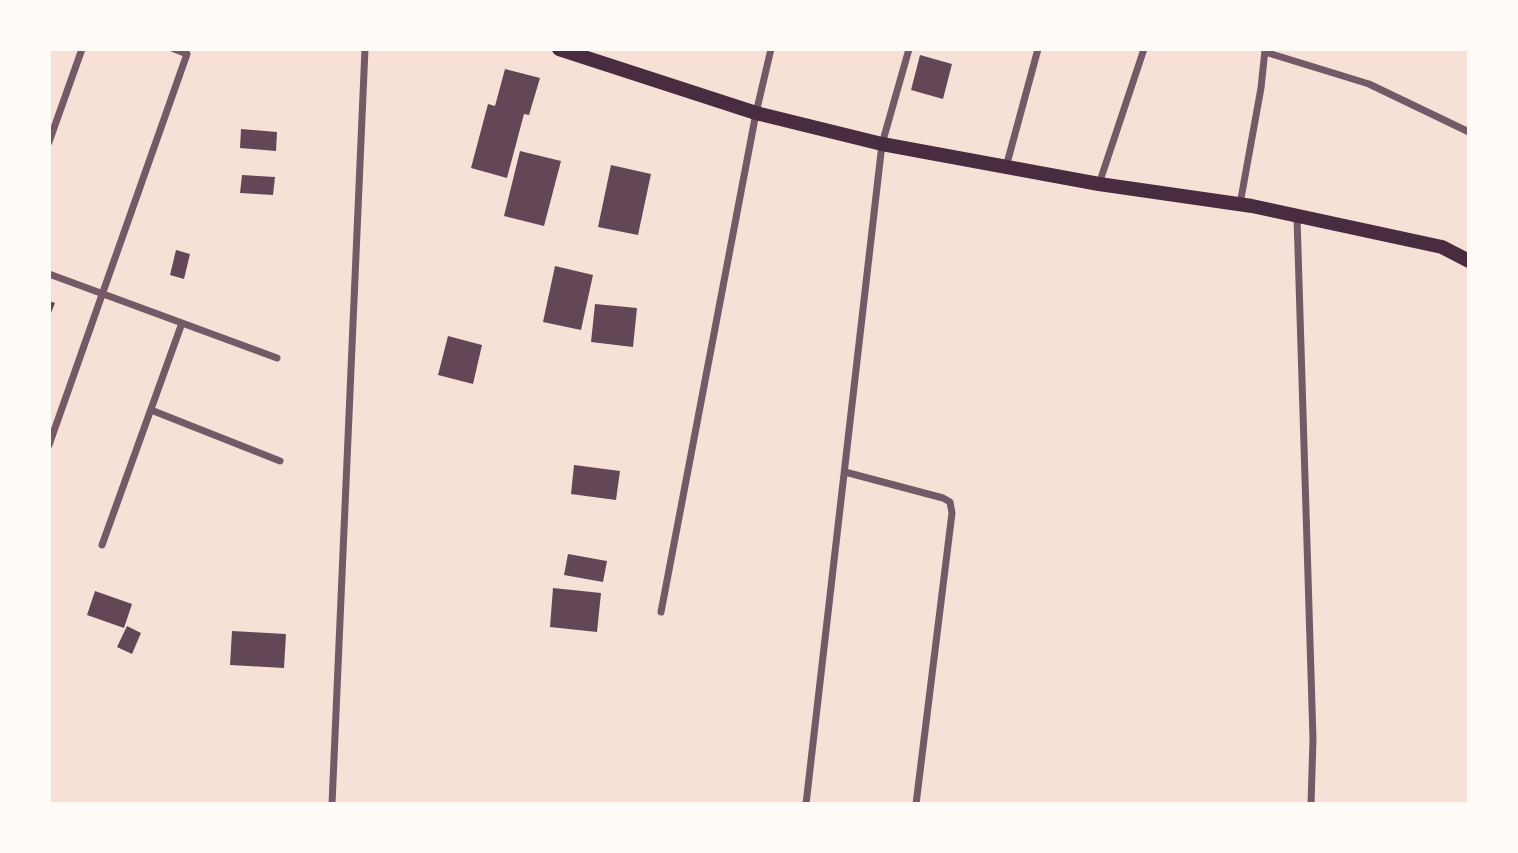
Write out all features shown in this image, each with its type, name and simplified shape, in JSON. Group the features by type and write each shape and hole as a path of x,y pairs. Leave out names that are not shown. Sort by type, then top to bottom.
{"main road":[{"path":"559,49 756,113 882,144 1099,184 1240,204 1442,247 1469,261"}],"street":[{"path":"49,142 82,49"},
{"path":"49,445 187,54 174,49"},
{"path":"332,804 365,49"},
{"path":"661,612 756,113 771,49"},
{"path":"806,804 882,144 909,49"},
{"path":"1006,167 1038,49"},
{"path":"1099,184 1144,49"},
{"path":"1240,204 1261,89 1265,51 1369,84 1469,132"},
{"path":"1297,216 1313,739 1311,804"},
{"path":"49,274 276,358"},
{"path":"102,545 182,323"},
{"path":"151,410 280,461"},
{"path":"845,472 950,502 952,513 916,804"}],"building":[{"path":"920,55 952,64 943,99 911,90"},
{"path":"505,69 540,78 529,115 524,114 507,178 471,168 488,104 495,106"},
{"path":"241,129 277,132 276,151 240,148"},
{"path":"520,151 561,161 544,226 504,216"},
{"path":"611,165 651,174 638,235 598,227"},
{"path":"242,175 275,177 273,195 240,193"},
{"path":"176,250 190,254 184,279 170,275"},
{"path":"555,266 593,275 581,330 543,322"},
{"path":"49,301 55,303 49,318"},
{"path":"595,304 637,308 633,347 591,342"},
{"path":"448,336 482,345 473,384 438,375"},
{"path":"574,465 620,471 616,500 571,494"},
{"path":"568,554 607,561 603,582 564,575"},
{"path":"553,588 601,593 597,632 550,627"},
{"path":"95,591 132,604 124,628 87,615"},
{"path":"127,626 141,633 132,654 117,647"},
{"path":"232,631 286,634 284,668 230,665"}]}
